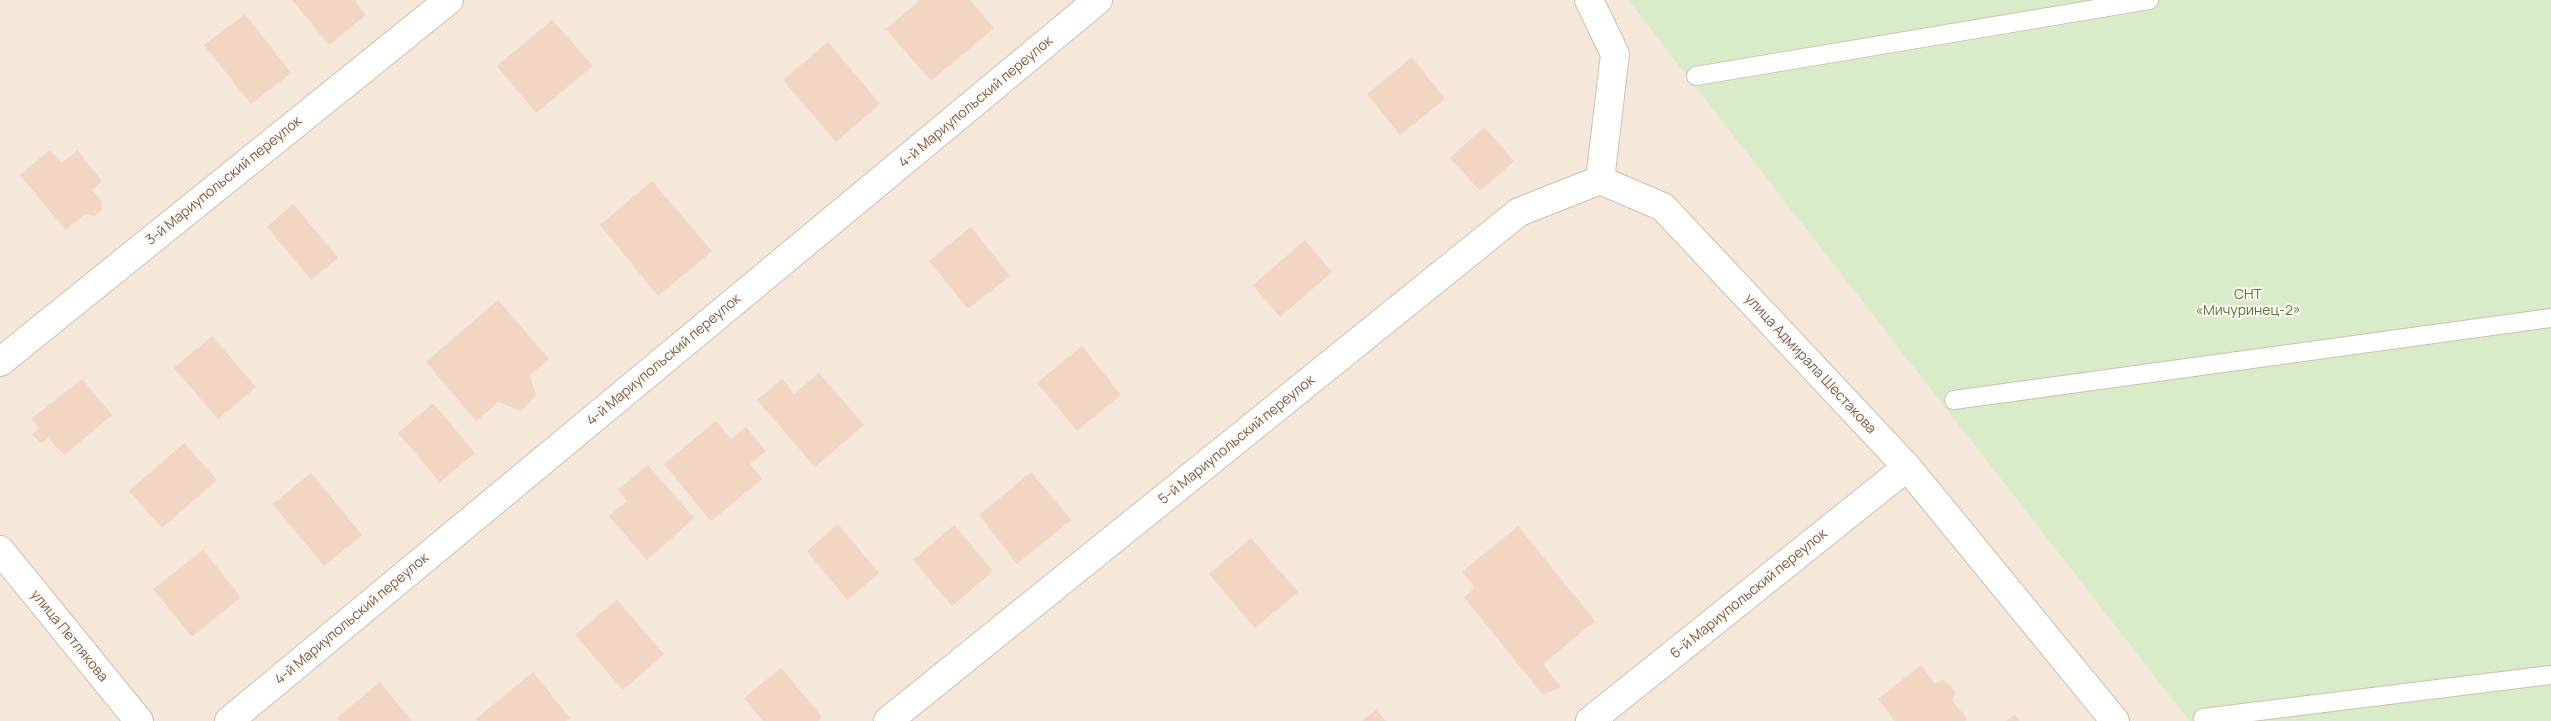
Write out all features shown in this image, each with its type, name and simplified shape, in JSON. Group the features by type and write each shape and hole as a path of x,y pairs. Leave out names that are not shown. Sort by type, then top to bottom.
{"street":[{"name":"3-й Мариупольский переулок","path":"0,362 449,0"},
{"name":"4-й Мариупольский переулок","path":"229,721 1098,0"},
{"path":"1589,0 1615,54 1600,180"},
{"name":"улица Адмирала Шестакова","path":"1600,180 1662,207 1907,467 2115,721"},
{"name":"5-й Мариупольский переулок","path":"888,721 1519,212 1600,180"},
{"name":"6-й Мариупольский переулок","path":"1590,721 1907,467"},
{"name":"улица Петлякова","path":"0,550 139,721"}],"lane":[{"path":"1696,76 2149,0"},
{"path":"1954,400 2551,318"},
{"path":"2203,718 2551,676"}],"shaded area":[{"path":"0,0 1639,0 1985,459 2189,721 0,721"}],"green space":[{"name":"СНТ «Мичуринец-2»","path":"1628,0 2551,0 2551,721 2189,721"}],"building":[{"path":"292,0 354,0 366,15 329,45"},
{"path":"920,0 970,0 994,28 931,81 886,29"},
{"path":"245,14 291,73 251,104 204,45"},
{"path":"552,20 593,66 536,113 497,66"},
{"path":"828,42 880,104 836,142 783,80"},
{"path":"1412,57 1445,99 1400,135 1367,94"},
{"path":"1484,127 1514,161 1480,191 1450,158"},
{"path":"50,150 62,163 77,150 102,181 92,190 102,201 102,210 94,216 85,214 66,230 20,175"},
{"path":"652,181 712,251 658,296 600,225"},
{"path":"293,204 338,258 311,280 267,227"},
{"path":"971,227 1010,276 968,309 929,261"},
{"path":"1305,240 1332,272 1280,317 1253,285"},
{"path":"498,300 549,359 530,375 536,396 521,411 498,402 476,421 426,362"},
{"path":"212,336 256,387 218,419 174,368"},
{"path":"1082,346 1121,395 1077,431 1037,383"},
{"path":"819,373 864,425 815,467 757,400 782,379 794,394"},
{"path":"82,379 112,415 64,455 48,438 41,443 32,435 39,428 31,419"},
{"path":"433,403 475,453 440,482 398,433"},
{"path":"716,421 731,439 746,427 766,451 750,464 762,479 711,521 664,464"},
{"path":"184,443 217,480 162,528 129,491"},
{"path":"648,465 694,518 647,560 609,516 627,501 618,490"},
{"path":"1031,472 1071,520 1017,564 979,515"},
{"path":"311,473 362,535 324,566 273,504"},
{"path":"838,524 879,573 847,600 807,551"},
{"path":"954,525 993,571 952,606 913,560"},
{"path":"1518,526 1595,621 1543,664 1561,687 1543,695 1464,597 1475,588 1462,572"},
{"path":"1251,538 1298,592 1255,628 1209,574"},
{"path":"203,550 241,597 192,637 153,589"},
{"path":"617,600 664,654 623,690 575,635"},
{"path":"1921,665 1934,683 1944,680 1956,692 1952,700 1967,719 1965,721 1895,721 1878,699"},
{"path":"781,668 822,717 818,721 763,721 744,698"},
{"path":"533,672 570,718 566,721 478,721 476,719"},
{"path":"380,682 412,721 340,721 337,718"},
{"path":"1376,710 1386,721 1362,721"},
{"path":"2015,714 2020,721 2006,721"}]}
